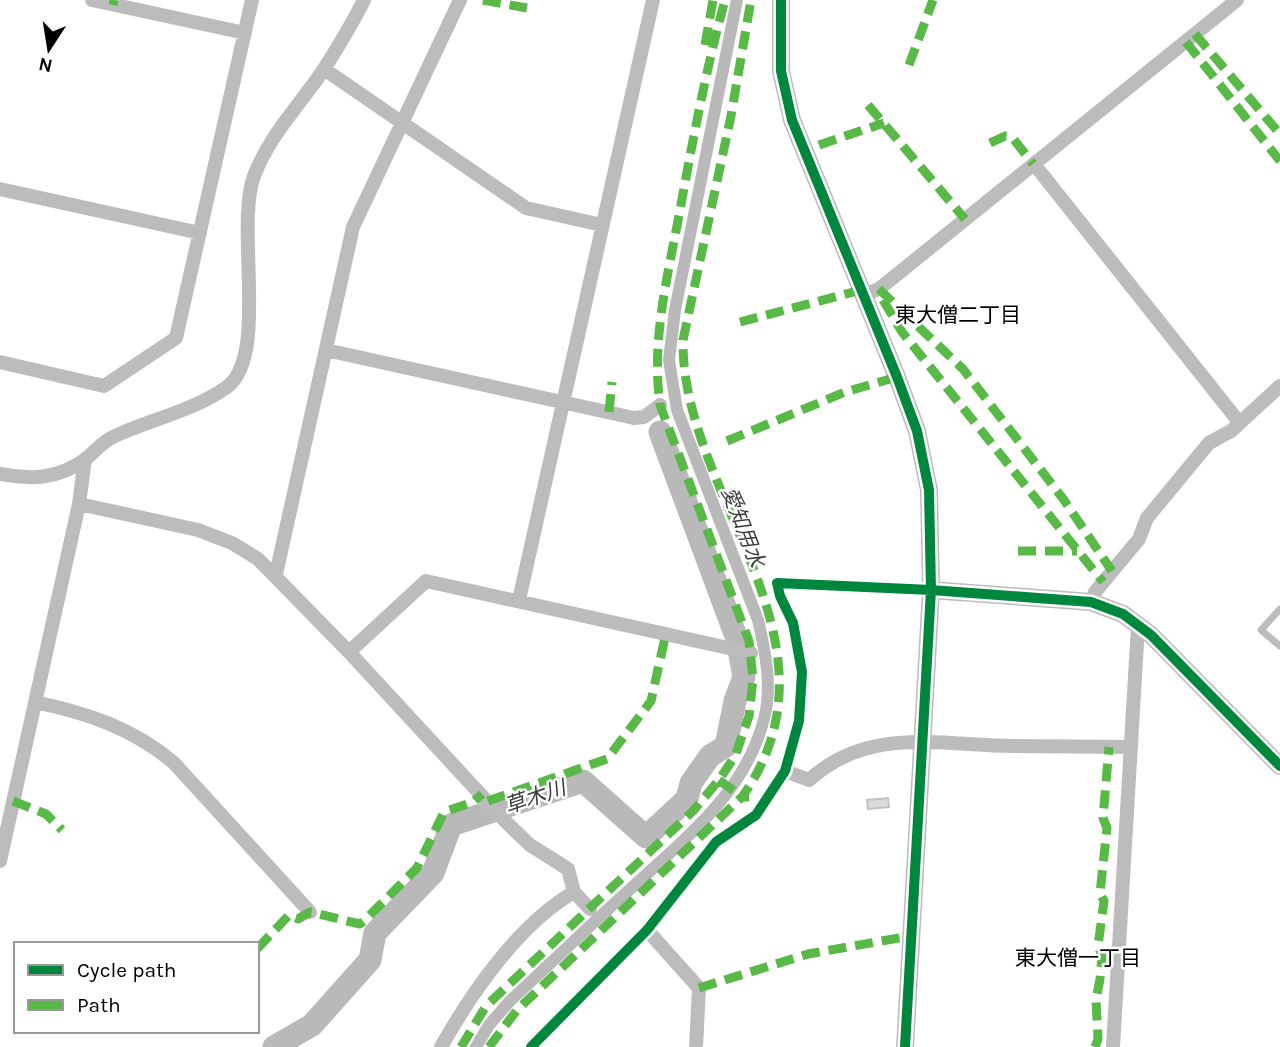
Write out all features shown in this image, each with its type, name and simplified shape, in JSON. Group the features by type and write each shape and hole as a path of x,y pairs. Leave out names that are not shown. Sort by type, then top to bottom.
{"street":[{"path":"92,0 245,33"},
{"path":"0,362 104,386 176,338 252,0"},
{"path":"0,474 38,478 56,476 85,459 113,436 165,418 211,397 229,385 240,369 248,338 246,243 253,180 275,134 324,69 364,0"},
{"path":"276,574 353,227 460,0"},
{"path":"519,600 653,0"},
{"path":"781,0 781,71 792,120 901,388 925,465 932,541 932,590 905,1047"},
{"path":"863,295 878,289 1237,0"},
{"path":"324,69 526,208 602,225"},
{"path":"1034,164 1239,422"},
{"path":"0,189 200,233"},
{"path":"326,350 634,418 644,417 660,405"},
{"path":"1091,603 1095,592 1139,540 1147,517 1209,443 1231,431 1280,386"},
{"path":"0,861 79,504 85,459"},
{"path":"79,504 215,536 247,551 276,574 507,823 530,845 568,869 574,892 590,909"},
{"path":"349,652 426,581 751,653"},
{"path":"531,1047 647,930 716,842 756,814 785,771 799,721 802,672 793,623 779,596 777,583 932,590 1091,603 1122,614 1158,642 1280,766"},
{"path":"1113,1047 1138,626"},
{"path":"35,702 99,718 153,745 174,763 310,912"},
{"path":"785,771 809,780 830,762 846,754 866,748 921,742 1131,747"},
{"path":"441,1047 461,1011 488,975 548,910 574,892"},
{"path":"647,930 699,988 696,1047"}],"lane":[{"path":"1280,609 1261,630 1280,646"}],"building":[{"path":"888,798 889,807 868,809 867,800"}],"waterway":[{"name":"愛知用水","path":"476,1047 489,1025 510,1001 691,834 710,813 744,768 765,715 768,679 758,620 677,410 669,360 675,310 737,0"},
{"name":"草木川","path":"274,1047 312,1025 370,960 375,933 433,873 451,825 583,781 646,837 687,799 691,783 710,756 726,746 735,701 744,677 737,639 660,432"}],"marked path":[{"path":"113,5 114,0"},
{"path":"483,0 527,8"},
{"path":"705,45 713,0"},
{"path":"461,1047 486,1006 693,811 735,756 749,716 753,679 749,641 660,405 658,380 659,331 666,283 700,104 725,0"},
{"path":"489,1047 517,1010 742,797 771,739 779,682 772,625 753,568 707,455 690,398 683,340 731,116 751,0"},
{"path":"909,65 933,0"},
{"path":"1195,34 1280,134"},
{"path":"1186,42 1280,161"},
{"path":"868,105 965,219"},
{"path":"819,145 884,123"},
{"path":"990,143 1005,136 1012,137 1033,164"},
{"path":"879,289 963,369 1064,500 1112,571"},
{"path":"740,322 861,290"},
{"path":"883,300 902,332 1103,582"},
{"path":"727,441 845,392 897,377"},
{"path":"609,412 612,382"},
{"path":"1018,551 1077,551"},
{"path":"488,801 607,759 651,701 666,633"},
{"path":"1095,1047 1098,1039 1096,1000 1102,956 1098,946 1104,901 1100,893 1107,828 1103,818 1109,747"},
{"path":"719,780 742,797 749,797"},
{"path":"259,947 289,915 298,919 310,912 360,924 417,868 444,812 473,802 482,794"},
{"path":"13,801 46,814 62,830"},
{"path":"699,988 808,954 910,936"}],"cycle path":[{"path":"781,0 781,71 792,120 917,431 929,490 931,590 905,1047"},
{"path":"531,1047 647,930 716,842 756,815 785,771 799,721 802,672 793,623 777,583 931,590 1091,602 1123,614 1151,635 1280,766"}],"district":[{"name":"東大僧二丁目","path":"958,315"},
{"name":"東大僧一丁目","path":"1078,958"}]}
